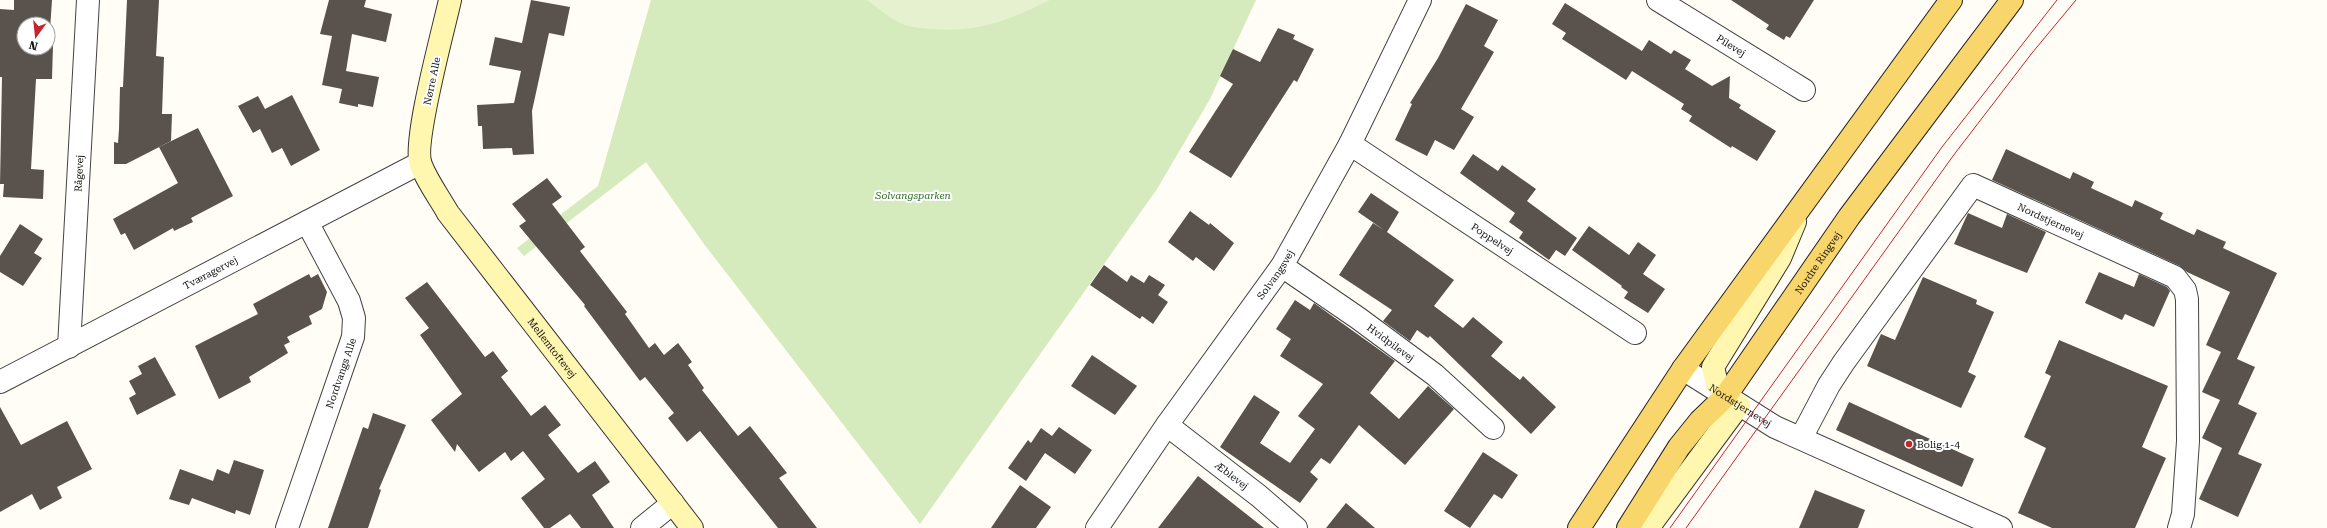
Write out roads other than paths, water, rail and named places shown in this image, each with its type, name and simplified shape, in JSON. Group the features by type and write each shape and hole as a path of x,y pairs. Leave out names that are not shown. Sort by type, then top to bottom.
{"main road":[{"path":"1579,528 1683,369 1804,200 1951,0"},
{"name":"Nordre Ringvej","path":"1628,528 1679,446 1700,421 1732,401 1849,217 2012,0"},
{"path":"1992,27 2029,0"}],"street":[{"name":"Rågevej","path":"69,347 88,0"},
{"name":"Nørre Alle","path":"420,164 422,131 426,109 450,0"},
{"name":"Solvangsvej","path":"1097,528 1167,425 1282,266 1350,144 1420,0"},
{"name":"Pilevej","path":"1658,0 1804,90"},
{"name":"Poppelvej","path":"1350,144 1635,333"},
{"name":"Tværagervej","path":"0,382 420,164"},
{"name":"Mellemtoftevej","path":"420,164 448,212 692,528"},
{"name":"Nordstjernevej","path":"1801,438 1829,385 1844,362 1972,185 2175,277 2181,283 2187,299 2188,441 2183,514 2179,528"},
{"path":"1648,528 1732,401 1717,384 1713,367 1780,258 1804,200"},
{"name":"Nordvangs Alle","path":"287,528 353,337 354,318 348,301 307,222"},
{"name":"Hvidpilevej","path":"1282,266 1358,318 1435,374 1493,428"},
{"name":"Nordstjernevej","path":"1683,369 1775,427 2001,528"},
{"name":"Æblevej","path":"1167,425 1259,496 1296,528"},
{"path":"642,528 673,503"}],"tram line":[{"path":"1670,528 1942,147 2057,0"},
{"path":"1686,528 1953,156 2032,53 2076,0"}],"place":[{"name":"Bolig 1-4","path":"1909,444"}],"park label":[{"name":"Solvangsparken","path":"913,195"}]}
